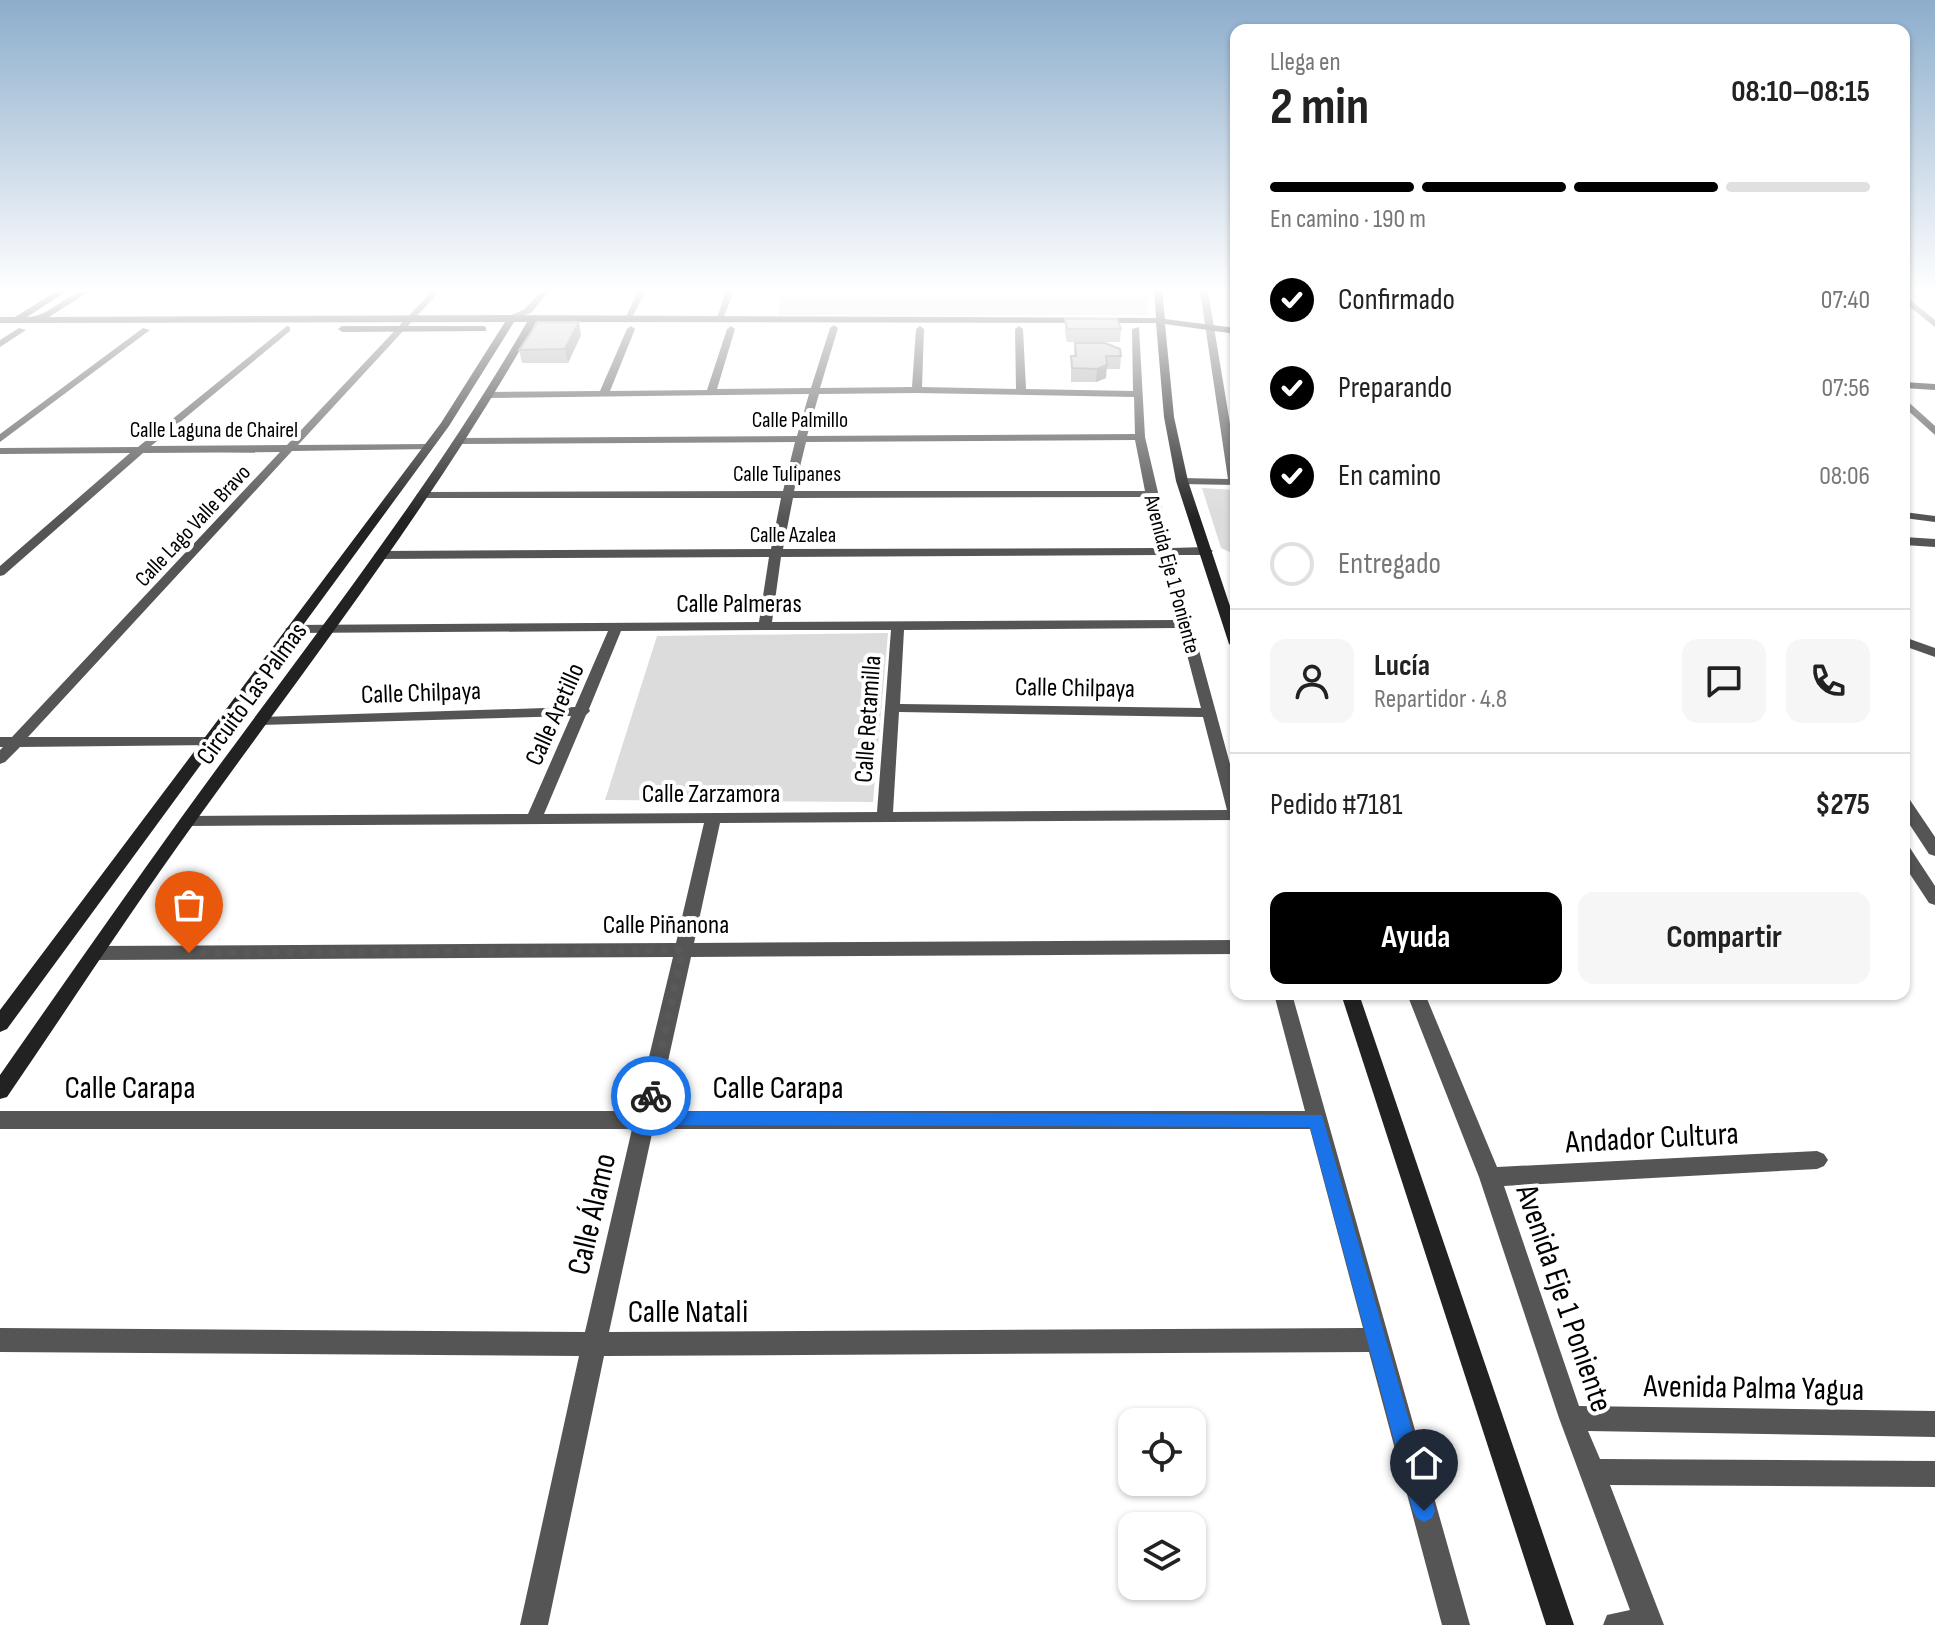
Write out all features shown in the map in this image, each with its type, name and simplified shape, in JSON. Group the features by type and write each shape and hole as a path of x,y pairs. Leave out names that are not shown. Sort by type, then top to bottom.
{"street":[{"path":"0,439 97,367"},
{"path":"0,572 241,367"},
{"name":"Calle Lago Valle Bravo","path":"0,759 8,742 368,367"},
{"name":"Circuito Las Palmas","path":"0,1024 428,447 482,367"},
{"name":"Circuito Las Palmas","path":"0,1091 187,821 329,629 460,441 505,367"},
{"path":"604,393 613,367"},
{"path":"711,392 719,367"},
{"path":"765,627 786,492 821,367"},
{"path":"917,390 918,367"},
{"path":"1020,367 1021,392"},
{"name":"Avenida Eje 1 Poniente","path":"1138,367 1140,437 1151,494 1230,791"},
{"name":"Avenida Eje 1 Poniente","path":"1165,367 1169,417 1182,481 1230,625"},
{"path":"1213,367 1230,456"},
{"path":"1910,385 1935,387"},
{"path":"490,395 917,390 1139,394"},
{"path":"1910,407 1935,432"},
{"name":"Calle Palmillo","path":"460,441 1140,437"},
{"name":"Calle Laguna de Chairel","path":"0,451 428,447"},
{"path":"1182,481 1230,482"},
{"name":"Calle Tulipanes","path":"422,495 786,492 1151,494"},
{"path":"1910,516 1935,519"},
{"path":"1910,541 1935,543"},
{"name":"Calle Azalea","path":"380,555 1207,551"},
{"name":"Calle Palmeras","path":"292,629 1185,624"},
{"name":"Calle Retamilla","path":"885,816 898,626"},
{"name":"Calle Aretillo","path":"534,819 583,711 616,628"},
{"path":"1910,643 1935,653"},
{"name":"Calle Chilpaya","path":"892,708 1210,713"},
{"name":"Calle Chilpaya","path":"261,721 583,711"},
{"path":"8,742 210,742"},
{"path":"1910,813 1935,850"},
{"name":"Calle Zarzamora","path":"187,821 1230,815"},
{"name":"Calle Álamo","path":"534,1625 713,818"},
{"path":"1910,861 1935,899"},
{"name":"Calle Piñanona","path":"96,953 1230,947"},
{"path":"1285,1000 1456,1625"},
{"path":"1352,1000 1560,1625"},
{"name":"Avenida Eje 1 Poniente","path":"1418,1000 1490,1177 1571,1418 1649,1624"},
{"name":"Calle Carapa","path":"0,1120 1316,1120"},
{"name":"Andador Cultura","path":"1490,1177 1817,1160"},
{"name":"Calle Natali","path":"0,1340 594,1344 1376,1340"},
{"name":"Avenida Palma Yagua","path":"1571,1418 1935,1424"},
{"path":"1592,1472 1935,1474"},
{"path":"1617,1625 1649,1624"}],"shaded area":[{"path":"1202,488 1230,490 1230,552 1221,548"},
{"path":"888,633 873,802 605,800 657,636"}],"building":[{"path":"1072,367 1102,367 1097,369"}],"way so far":[{"path":"189,953 683,950 651,1096"}],"route":[{"path":"651,1096 646,1118 1316,1120 1424,1511"}]}
